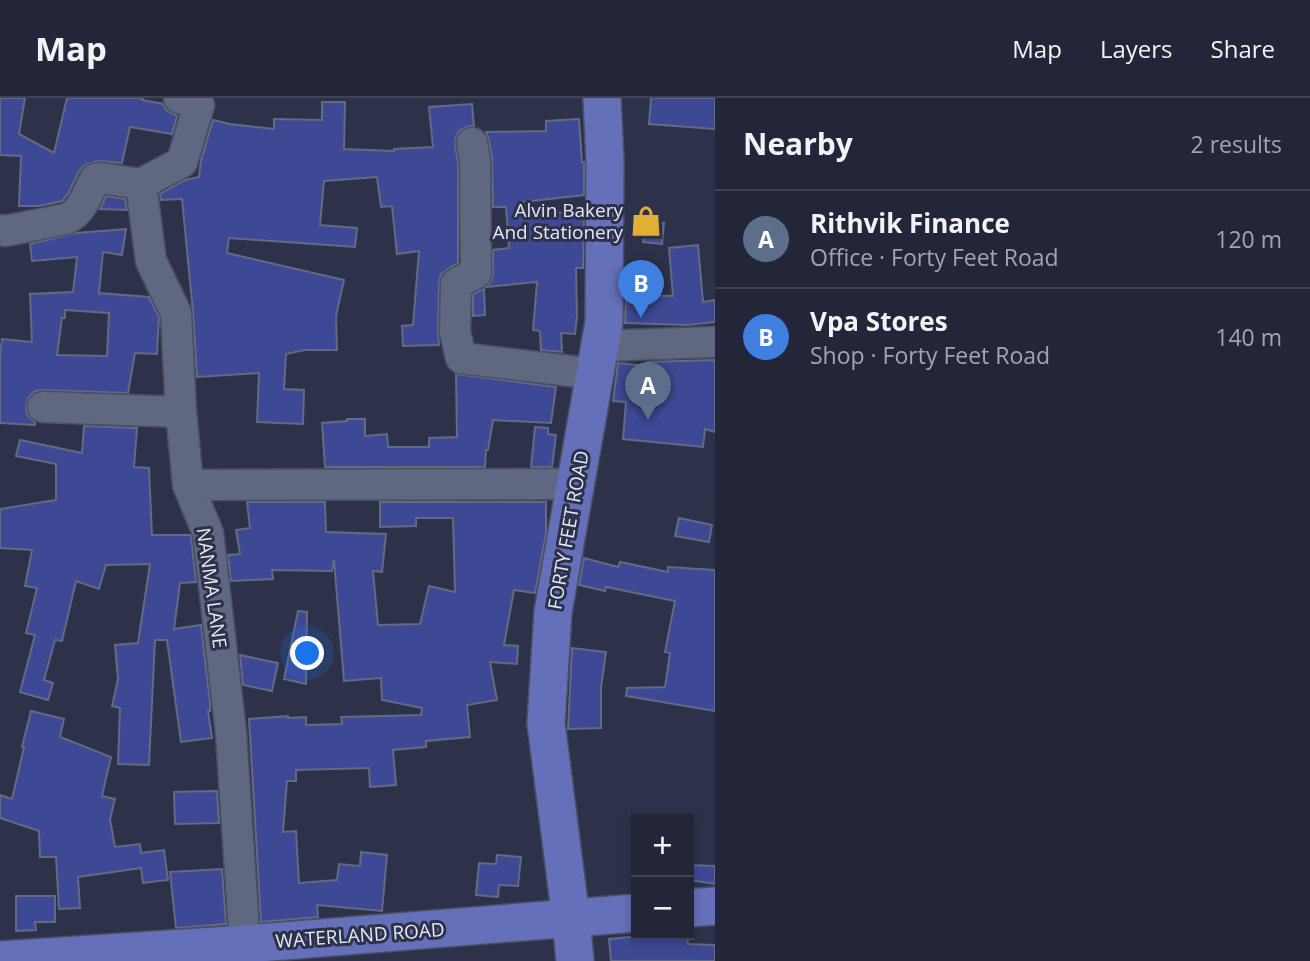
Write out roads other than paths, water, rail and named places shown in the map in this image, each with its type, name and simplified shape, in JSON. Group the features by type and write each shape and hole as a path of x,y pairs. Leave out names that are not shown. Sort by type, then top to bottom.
{"main road":[{"name":"FORTY FEET ROAD","path":"575,961 572,919 546,723 553,612 604,322 605,161 602,98"},
{"path":"694,908 715,906"},
{"name":"WATERLAND ROAD","path":"0,960 246,952 631,913"}],"street":[{"path":"0,230 74,216 95,179 141,184 182,162 199,105 178,98"},
{"path":"472,143 475,161 476,273 456,284 455,332 461,358 598,360 715,342"},
{"name":"NANMA LANE","path":"141,184 151,261 176,313 188,485 208,533 231,733 246,952"},
{"path":"43,407 181,411"},
{"path":"188,485 576,484"}],"place":[{"name":"Alvin Bakery And Stationery","path":"646,221"},
{"name":"Vpa Stores","path":"641,318"},
{"name":"Rithvik Finance","path":"648,420"}]}
